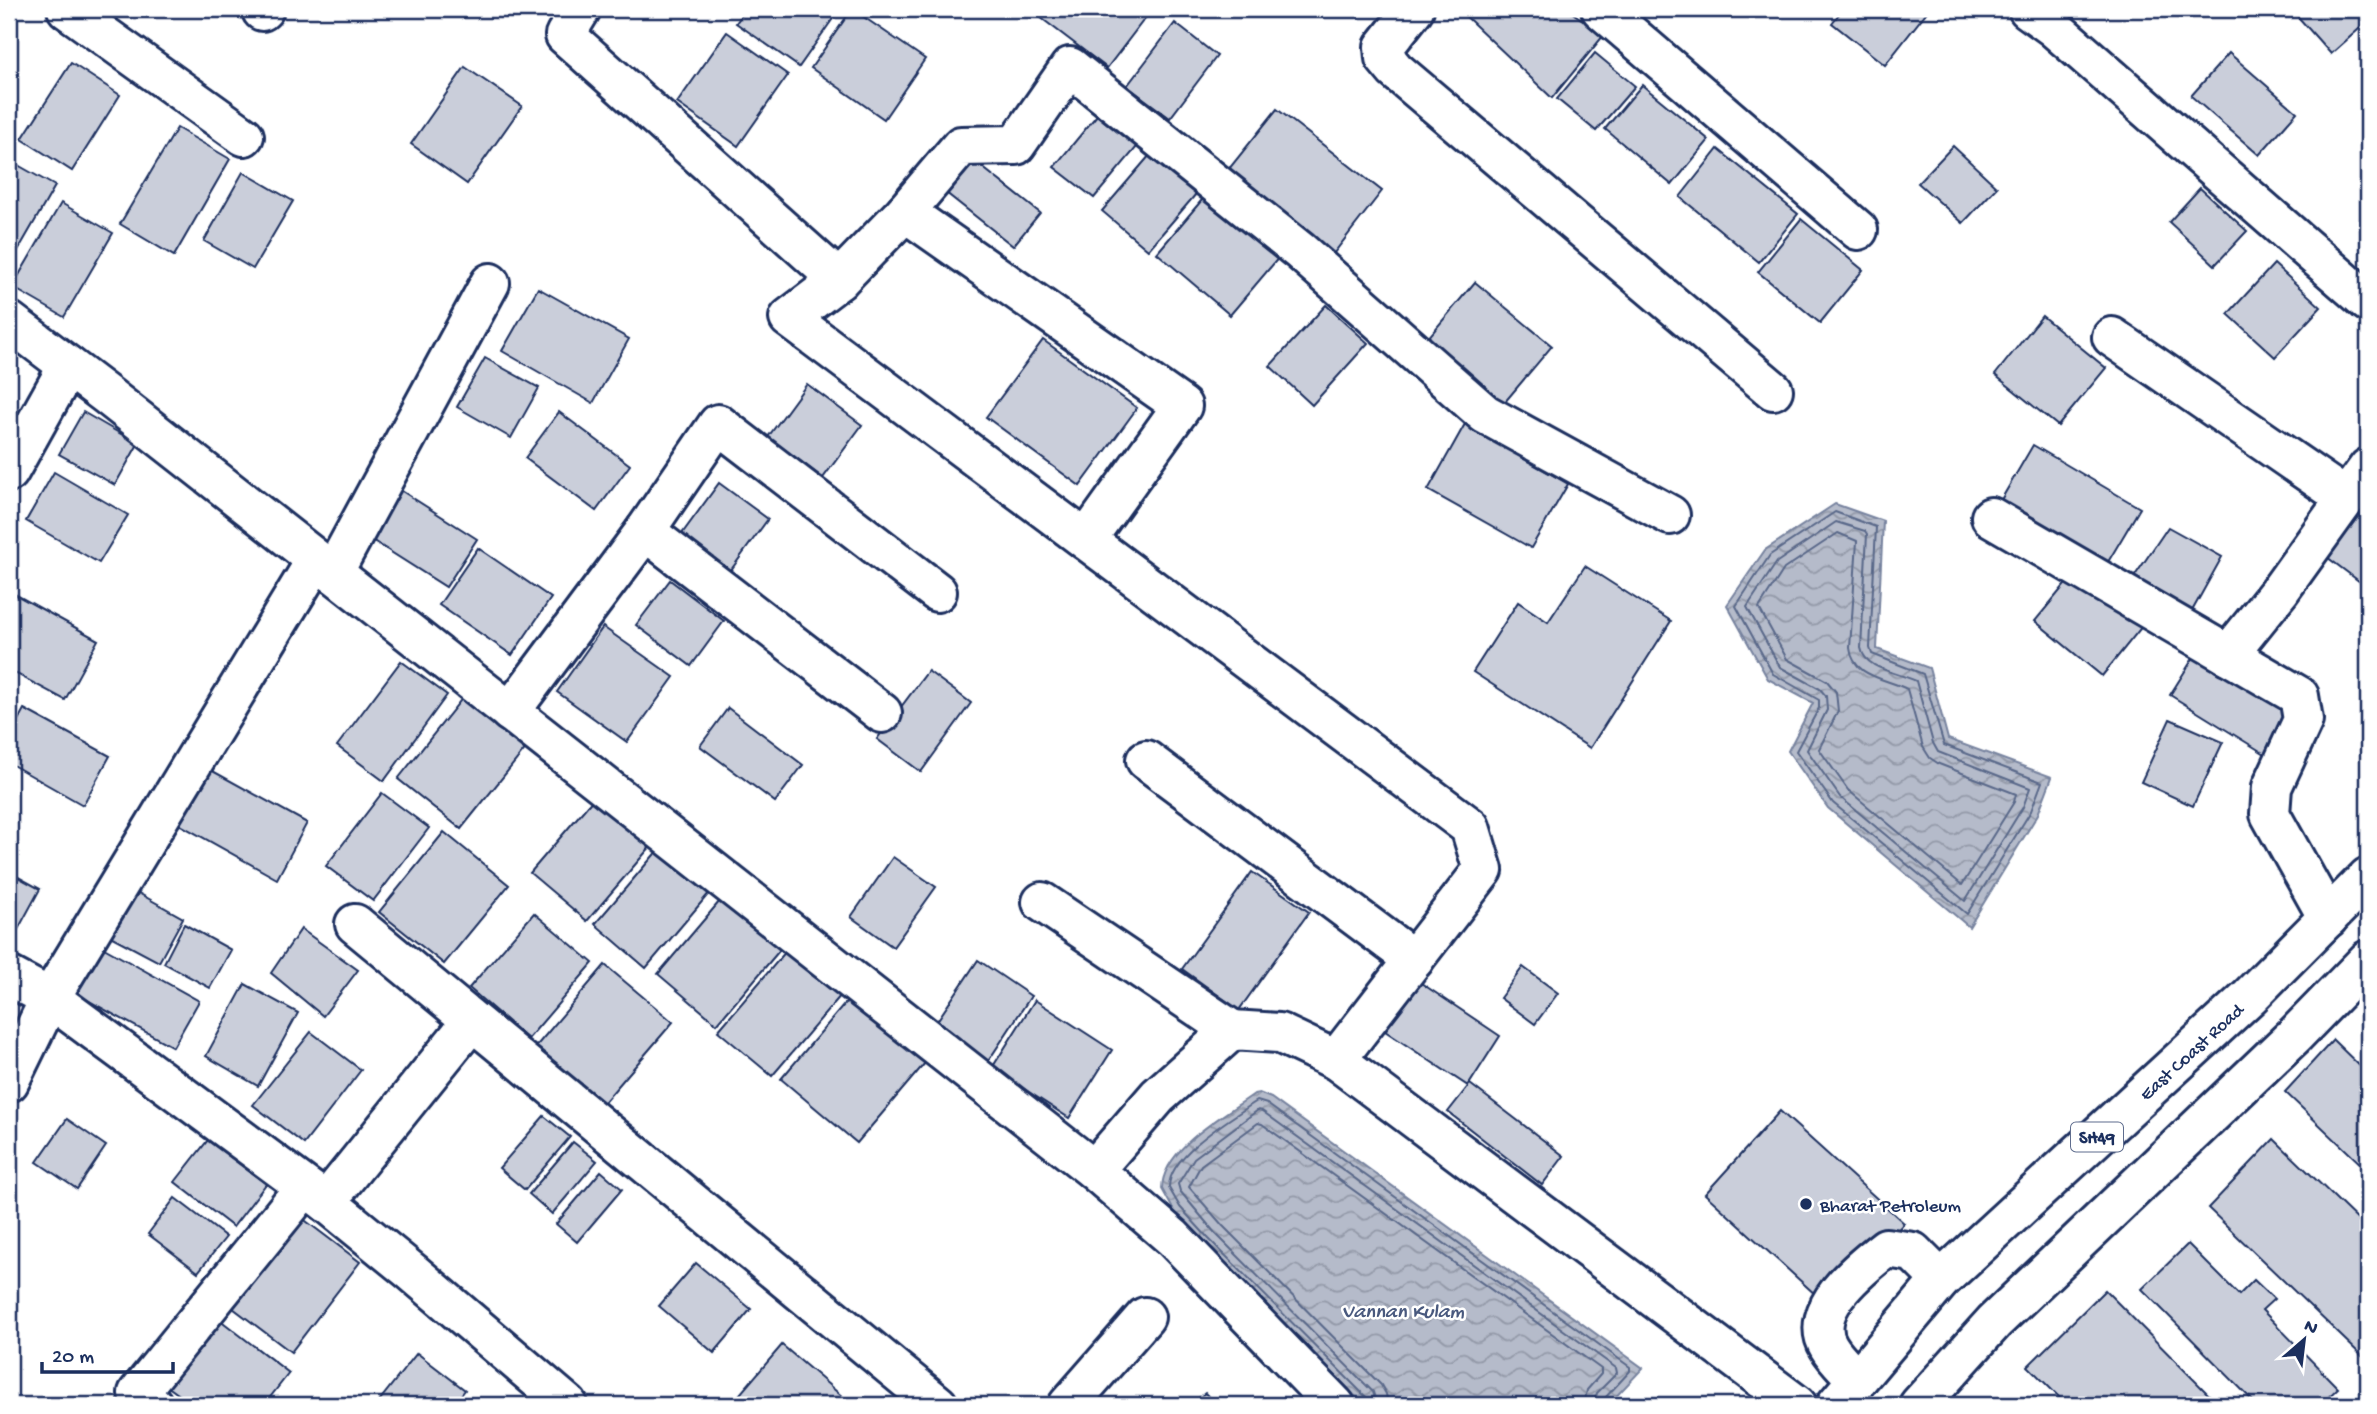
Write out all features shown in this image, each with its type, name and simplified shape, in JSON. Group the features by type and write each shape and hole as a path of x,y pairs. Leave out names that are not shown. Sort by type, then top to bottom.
{"street":[{"path":"67,9 244,136"},
{"path":"581,9 565,34 839,279"},
{"path":"1414,9 1384,47 1385,58 1395,70 1773,390"},
{"path":"1601,9 1858,230"},
{"path":"2028,9 2053,27 2368,302"},
{"path":"1336,1060 1483,870 1470,827 789,318 839,279 905,212 961,146 1016,145 1070,67 1300,251 1485,414 1671,515"},
{"path":"905,212 1182,406 1086,540"},
{"path":"9,1082 50,998 325,566 490,283"},
{"path":"9,321 1094,1170 1173,1238 1335,1405"},
{"path":"2112,337 2346,498"},
{"path":"9,472 68,366"},
{"path":"510,712 645,531 718,424 937,592"},
{"path":"2228,655 2281,589 2368,468"},
{"path":"1991,517 2299,696 2303,720 2272,787 2270,814 2328,918"},
{"path":"645,531 882,713"},
{"path":"1146,760 1415,960"},
{"name":"East Coast Road","path":"1847,1393 1941,1280 2250,996 2368,877"},
{"path":"1042,902 1232,1030 1279,1033 1336,1060 1797,1405"},
{"path":"355,923 471,1022 938,1405"},
{"path":"1919,1405 1994,1322 2295,1035 2368,960"},
{"path":"9,976 50,998 315,1195 412,1272 568,1405"},
{"path":"2250,996 2295,1035"},
{"path":"153,1405 138,1394 471,1022"},
{"path":"1094,1170 1158,1096 1232,1030"},
{"path":"1847,1393 1822,1325 1830,1302 1886,1248 1913,1252 1941,1280"},
{"path":"1068,1405 1145,1317"}],"water":[{"path":"1835,504 1883,521 1877,649 1929,668 1948,739 2052,777 2038,814 1969,927 1828,808 1788,751 1813,703 1768,679 1727,605 1765,550"},
{"name":"Vannan Kulam","path":"1259,1093 1271,1098 1643,1368 1608,1405 1364,1405 1204,1244 1174,1211 1162,1189 1172,1160 1183,1147 1212,1123"}],"building":[{"path":"746,9 839,10 799,67 736,23"},
{"path":"852,9 925,59 884,119 811,68"},
{"path":"1152,9 1107,68 1032,11"},
{"path":"1458,9 1567,9 1604,35 1552,98"},
{"path":"1843,9 1929,9 1885,65 1832,23"},
{"path":"2291,9 2368,9 2368,21 2331,54"},
{"path":"1175,23 1217,56 1170,118 1127,86"},
{"path":"727,32 788,75 738,146 677,103"},
{"path":"1595,53 1635,86 1596,131 1557,99"},
{"path":"2229,53 2297,112 2259,155 2191,96"},
{"path":"71,63 120,95 72,171 22,139"},
{"path":"465,67 522,106 467,184 411,144"},
{"path":"1642,85 1709,140 1672,185 1605,129"},
{"path":"1277,109 1382,191 1330,258 1224,175"},
{"path":"1097,115 1137,147 1094,198 1054,167"},
{"path":"177,128 230,159 174,256 120,224"},
{"path":"1953,146 1997,187 1963,223 1918,183"},
{"path":"1156,148 1202,187 1148,250 1102,211"},
{"path":"1718,149 1798,214 1759,262 1680,197"},
{"path":"967,155 1040,213 1013,246 940,188"},
{"path":"9,160 55,186 9,266"},
{"path":"243,172 293,201 253,269 204,241"},
{"path":"2200,188 2247,231 2215,265 2169,222"},
{"path":"1207,194 1280,256 1230,315 1157,253"},
{"path":"61,203 113,233 64,317 12,287"},
{"path":"1801,219 1863,270 1820,323 1758,272"},
{"path":"2274,264 2321,307 2275,357 2228,314"},
{"path":"1475,282 1552,346 1504,403 1427,339"},
{"path":"538,288 629,339 593,403 502,351"},
{"path":"1326,305 1368,343 1312,405 1270,366"},
{"path":"2042,316 2106,368 2058,426 1995,375"},
{"path":"1043,340 1137,408 1080,486 986,417"},
{"path":"485,358 539,388 511,438 457,407"},
{"path":"807,384 862,425 823,478 768,437"},
{"path":"83,412 138,444 115,485 59,454"},
{"path":"559,412 630,465 596,511 525,458"},
{"path":"1465,424 1568,484 1531,548 1428,490"},
{"path":"2033,445 2140,508 2105,567 1998,505"},
{"path":"54,472 128,515 99,563 26,521"},
{"path":"719,483 768,519 725,578 676,542"},
{"path":"394,486 477,539 446,587 364,535"},
{"path":"2368,494 2368,588 2323,554"},
{"path":"2168,527 2222,557 2187,620 2130,583"},
{"path":"478,548 551,598 512,655 439,605"},
{"path":"1585,566 1671,621 1590,748 1473,672 1518,602 1548,622"},
{"path":"2078,569 2144,624 2102,676 2035,621"},
{"path":"670,580 724,621 691,666 636,625"},
{"path":"9,591 98,640 65,700 9,670"},
{"path":"603,627 674,677 627,742 557,692"},
{"path":"2202,644 2297,703 2265,754 2170,695"},
{"path":"401,661 447,695 384,781 337,746"},
{"path":"928,671 971,703 921,772 877,739"},
{"path":"468,691 531,742 461,829 398,779"},
{"path":"728,708 803,765 775,802 700,746"},
{"path":"24,709 110,756 83,805 9,763 9,737"},
{"path":"2170,719 2223,742 2193,806 2141,782"},
{"path":"209,769 307,823 277,879 179,824"},
{"path":"600,791 657,839 587,921 530,873"},
{"path":"382,793 429,828 373,901 326,866"},
{"path":"444,832 509,885 444,964 379,912"},
{"path":"665,842 716,885 646,968 595,924"},
{"path":"893,857 936,887 893,947 851,917"},
{"path":"9,872 40,889 9,946"},
{"path":"1252,872 1309,912 1239,1010 1182,969"},
{"path":"124,885 183,918 159,962 99,930"},
{"path":"725,895 784,945 717,1024 658,974"},
{"path":"534,913 593,963 528,1039 469,988"},
{"path":"184,924 231,950 210,988 164,963"},
{"path":"301,929 358,970 323,1016 271,973"},
{"path":"95,943 199,1001 173,1047 69,990"},
{"path":"793,943 847,988 772,1076 718,1031"},
{"path":"978,960 1031,996 981,1072 927,1036"},
{"path":"605,965 673,1022 600,1107 533,1050"},
{"path":"1523,967 1558,993 1535,1024 1500,998"},
{"path":"1412,977 1500,1036 1468,1086 1379,1027"},
{"path":"245,984 298,1013 258,1086 206,1056"},
{"path":"855,992 931,1056 857,1143 781,1079"},
{"path":"1035,1000 1112,1050 1069,1118 992,1068"},
{"path":"311,1032 361,1070 304,1144 253,1105"},
{"path":"2333,1040 2368,1074 2368,1171 2285,1092"},
{"path":"1470,1084 1564,1156 1542,1185 1448,1112"},
{"path":"1780,1111 1904,1223 1828,1306 1705,1194"},
{"path":"544,1116 570,1137 525,1190 499,1168"},
{"path":"67,1119 106,1146 77,1189 37,1162"},
{"path":"2274,1139 2368,1230 2368,1352 2363,1357 2208,1208"},
{"path":"208,1140 266,1184 233,1227 175,1182"},
{"path":"573,1142 597,1161 552,1214 529,1194"},
{"path":"601,1171 622,1189 577,1242 556,1224"},
{"path":"175,1198 226,1237 198,1272 148,1234"},
{"path":"298,1215 360,1262 291,1352 229,1305"},
{"path":"2188,1244 2239,1295 2254,1280 2274,1299 2262,1310 2338,1388 2320,1405 2257,1405 2142,1289"},
{"path":"696,1263 751,1309 714,1353 659,1306"},
{"path":"2105,1290 2219,1405 2067,1405 2028,1366"},
{"path":"215,1316 289,1373 264,1405 193,1405 163,1383"},
{"path":"782,1345 850,1403 740,1405 734,1401"},
{"path":"417,1353 465,1390 453,1405 376,1405"},
{"path":"1205,1393 1216,1405 1190,1405"}],"place":[{"name":"Bharat Petroleum","path":"1806,1204"}]}
